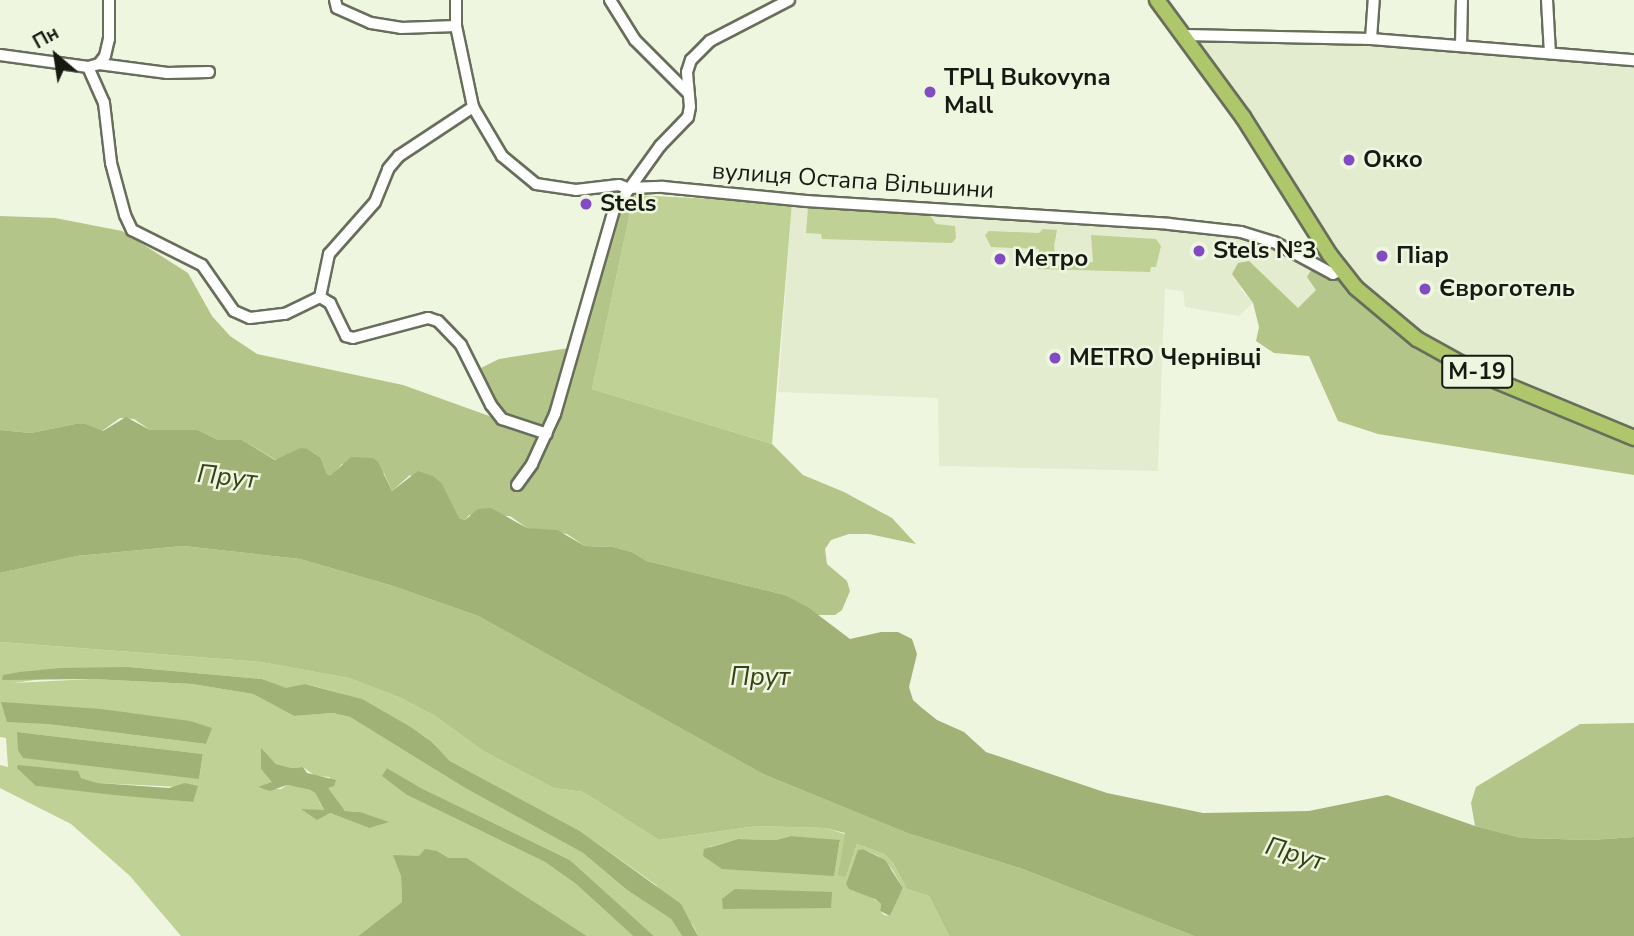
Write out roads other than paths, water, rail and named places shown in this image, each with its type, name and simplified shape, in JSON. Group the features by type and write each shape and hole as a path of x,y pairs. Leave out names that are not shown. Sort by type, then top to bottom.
{"highway":[{"name":"М-19","path":"1157,0 1243,117 1356,288 1417,339 1482,375 1634,438"}],"street":[{"path":"109,0 109,39 94,66 104,103 111,163 125,215 132,230 202,265 234,311 250,318 285,314 320,297"},
{"name":"вулиця Остапа Вільшини","path":"456,0 456,26 473,107 502,156 536,184 576,190 619,184 627,188 663,187 794,200 1169,223 1241,232 1274,242 1333,274 1342,270"},
{"path":"610,0 635,40 689,94"},
{"path":"517,485 547,434 555,414 614,209 627,188 688,117 687,72 698,49 789,0"},
{"path":"1371,39 1374,0"},
{"path":"1461,46 1462,0"},
{"path":"1547,0 1550,53"},
{"path":"336,4 371,23 401,29 456,26"},
{"path":"1185,36 1371,39 1634,60"},
{"path":"0,55 167,73 209,72"},
{"path":"320,297 329,254 375,202 388,169 399,156 473,107"},
{"path":"320,297 330,303 346,336 353,338 428,318 438,321 461,345 491,405 502,419 547,434"}],"water":[{"name":"Прут","path":"126,417 150,430 198,430 218,440 242,440 275,460 300,448 308,449 321,458 327,474 331,475 351,457 373,458 378,462 392,491 418,471 433,476 442,484 459,518 465,520 478,509 491,508 527,528 557,530 585,546 613,547 632,552 647,561 785,595 809,608 850,639 881,632 898,632 912,639 917,654 909,687 913,700 937,720 964,732 986,752 1107,793 1203,813 1309,811 1387,795 1475,826 1522,838 1591,840 1634,837 1634,936 1194,936 1020,868 907,833 765,775 478,616 393,586 300,559 183,546 77,556 0,573 0,430 31,433 86,424 103,431"},
{"path":"129,667 262,679 286,688 305,684 362,699 411,727 432,742 450,761 580,831 681,904 698,936 682,936 671,919 627,890 583,853 465,788 350,717 333,713 294,716 253,694 192,684 92,679 2,680 3,675 20,672 60,668"},
{"path":"1,702 101,709 190,721 212,728 206,744 48,724 7,722"},
{"path":"17,732 203,754 199,779 23,758 18,750"},
{"path":"261,748 276,764 292,768 303,767 307,773 336,780 334,786 328,788 345,811 360,812 389,822 369,828 330,813 317,820 301,809 324,810 315,793 310,790 287,785 270,791 258,787 272,782 261,769"},
{"path":"18,765 78,771 81,778 98,783 169,788 185,783 198,786 193,802 36,786 17,768"},
{"path":"387,768 421,788 570,860 654,936 633,936 576,884 545,862 407,795 382,776"},
{"path":"791,836 840,840 834,876 722,869 703,856 704,849 738,839 776,840"},
{"path":"425,849 437,851 449,858 467,858 587,936 358,936 402,902 401,876 393,855 419,856"},
{"path":"863,849 885,860 903,888 890,916 880,911 881,904 875,899 849,889 846,884 858,850"},
{"path":"735,889 832,892 831,908 723,909 722,899"}],"place":[{"name":"ТРЦ Bukovyna Mall","path":"930,92"},
{"name":"Окко","path":"1349,160"},
{"name":"Stels","path":"586,204"},
{"name":"Stels №3","path":"1199,251"},
{"name":"Піар","path":"1382,256"},
{"name":"Метро","path":"1000,259"},
{"name":"Євроготель","path":"1425,289"},
{"name":"METRO Чернівці","path":"1055,358"}]}
